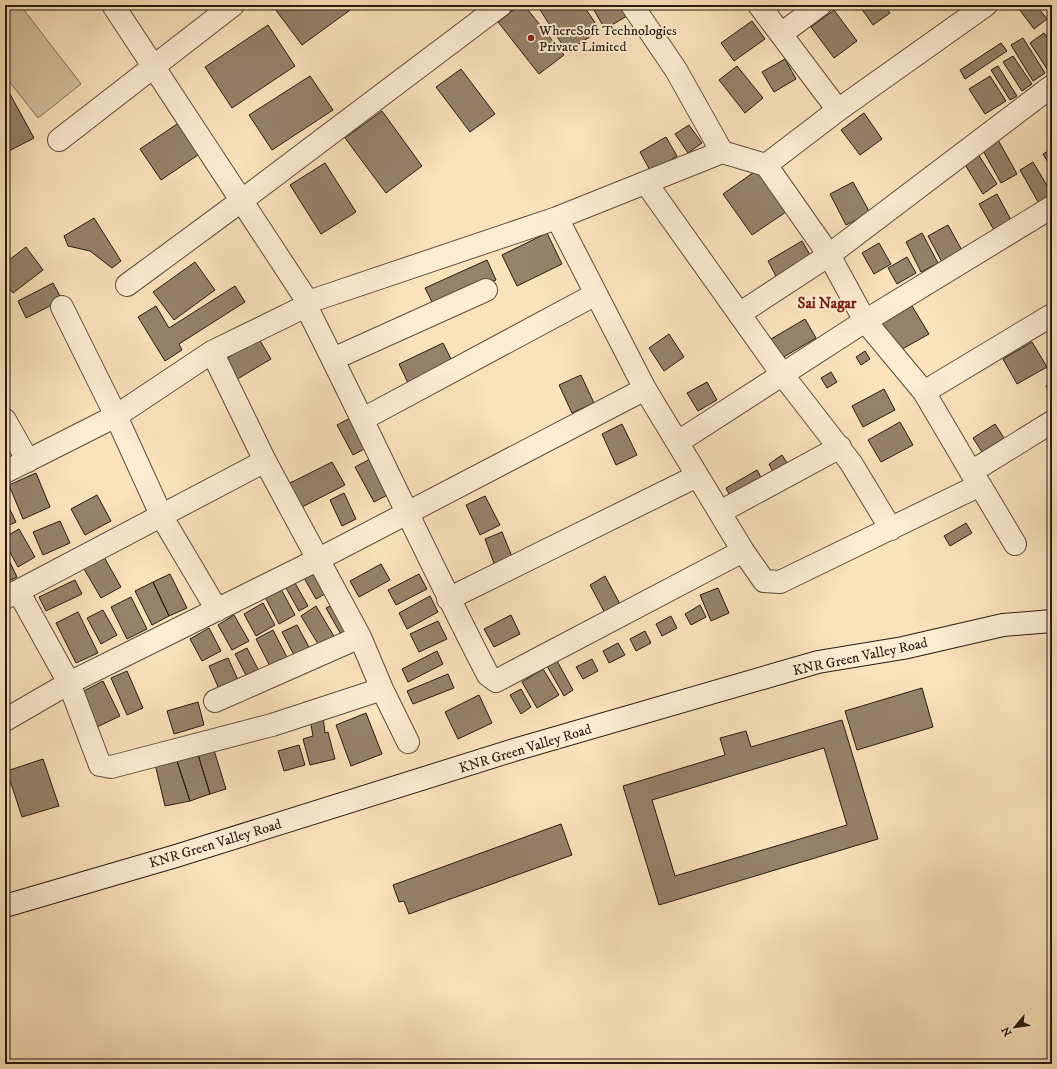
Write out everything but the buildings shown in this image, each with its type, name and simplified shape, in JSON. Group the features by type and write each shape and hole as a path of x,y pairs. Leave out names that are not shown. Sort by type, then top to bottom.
{"street":[{"path":"112,5 307,304 448,599 488,675 496,681 743,551"},
{"path":"59,140 233,5"},
{"path":"127,285 501,5"},
{"path":"632,5 676,70 722,152"},
{"path":"759,5 838,110"},
{"path":"781,34 820,5"},
{"path":"766,165 838,110 986,5"},
{"path":"739,314 829,255 1052,86"},
{"path":"5,472 116,416 212,352 307,304 557,218 722,152 766,165 829,255 865,321 924,392 1015,544"},
{"path":"646,183 782,374 851,462 891,529"},
{"path":"678,442 865,321 1052,207"},
{"path":"557,218 645,389 743,551 764,581 780,582 891,529 975,479 1052,422"},
{"path":"333,359 486,290"},
{"path":"363,419 596,294"},
{"path":"62,308 116,416 162,517 217,610"},
{"path":"924,392 1052,315"},
{"path":"212,352 265,461 360,637 382,689 408,742"},
{"path":"5,720 69,683 319,560 407,512 645,389"},
{"path":"5,420 28,461"},
{"path":"720,512 840,447"},
{"path":"265,461 162,517 12,595 69,683 100,765 111,767 272,725 382,689"},
{"path":"448,599 697,476"},
{"name":"KNR Green Valley Road","path":"5,906 176,856 514,750 818,662 903,648 1003,625 1052,621"},
{"path":"215,701 360,637"}],"shaded area":[{"path":"5,5 20,5 81,84 38,118 5,76"}],"place":[{"name":"WhereSoft Technologies Private Limited","path":"531,38"}],"district":[{"name":"Sai Nagar","path":"827,303"}]}
